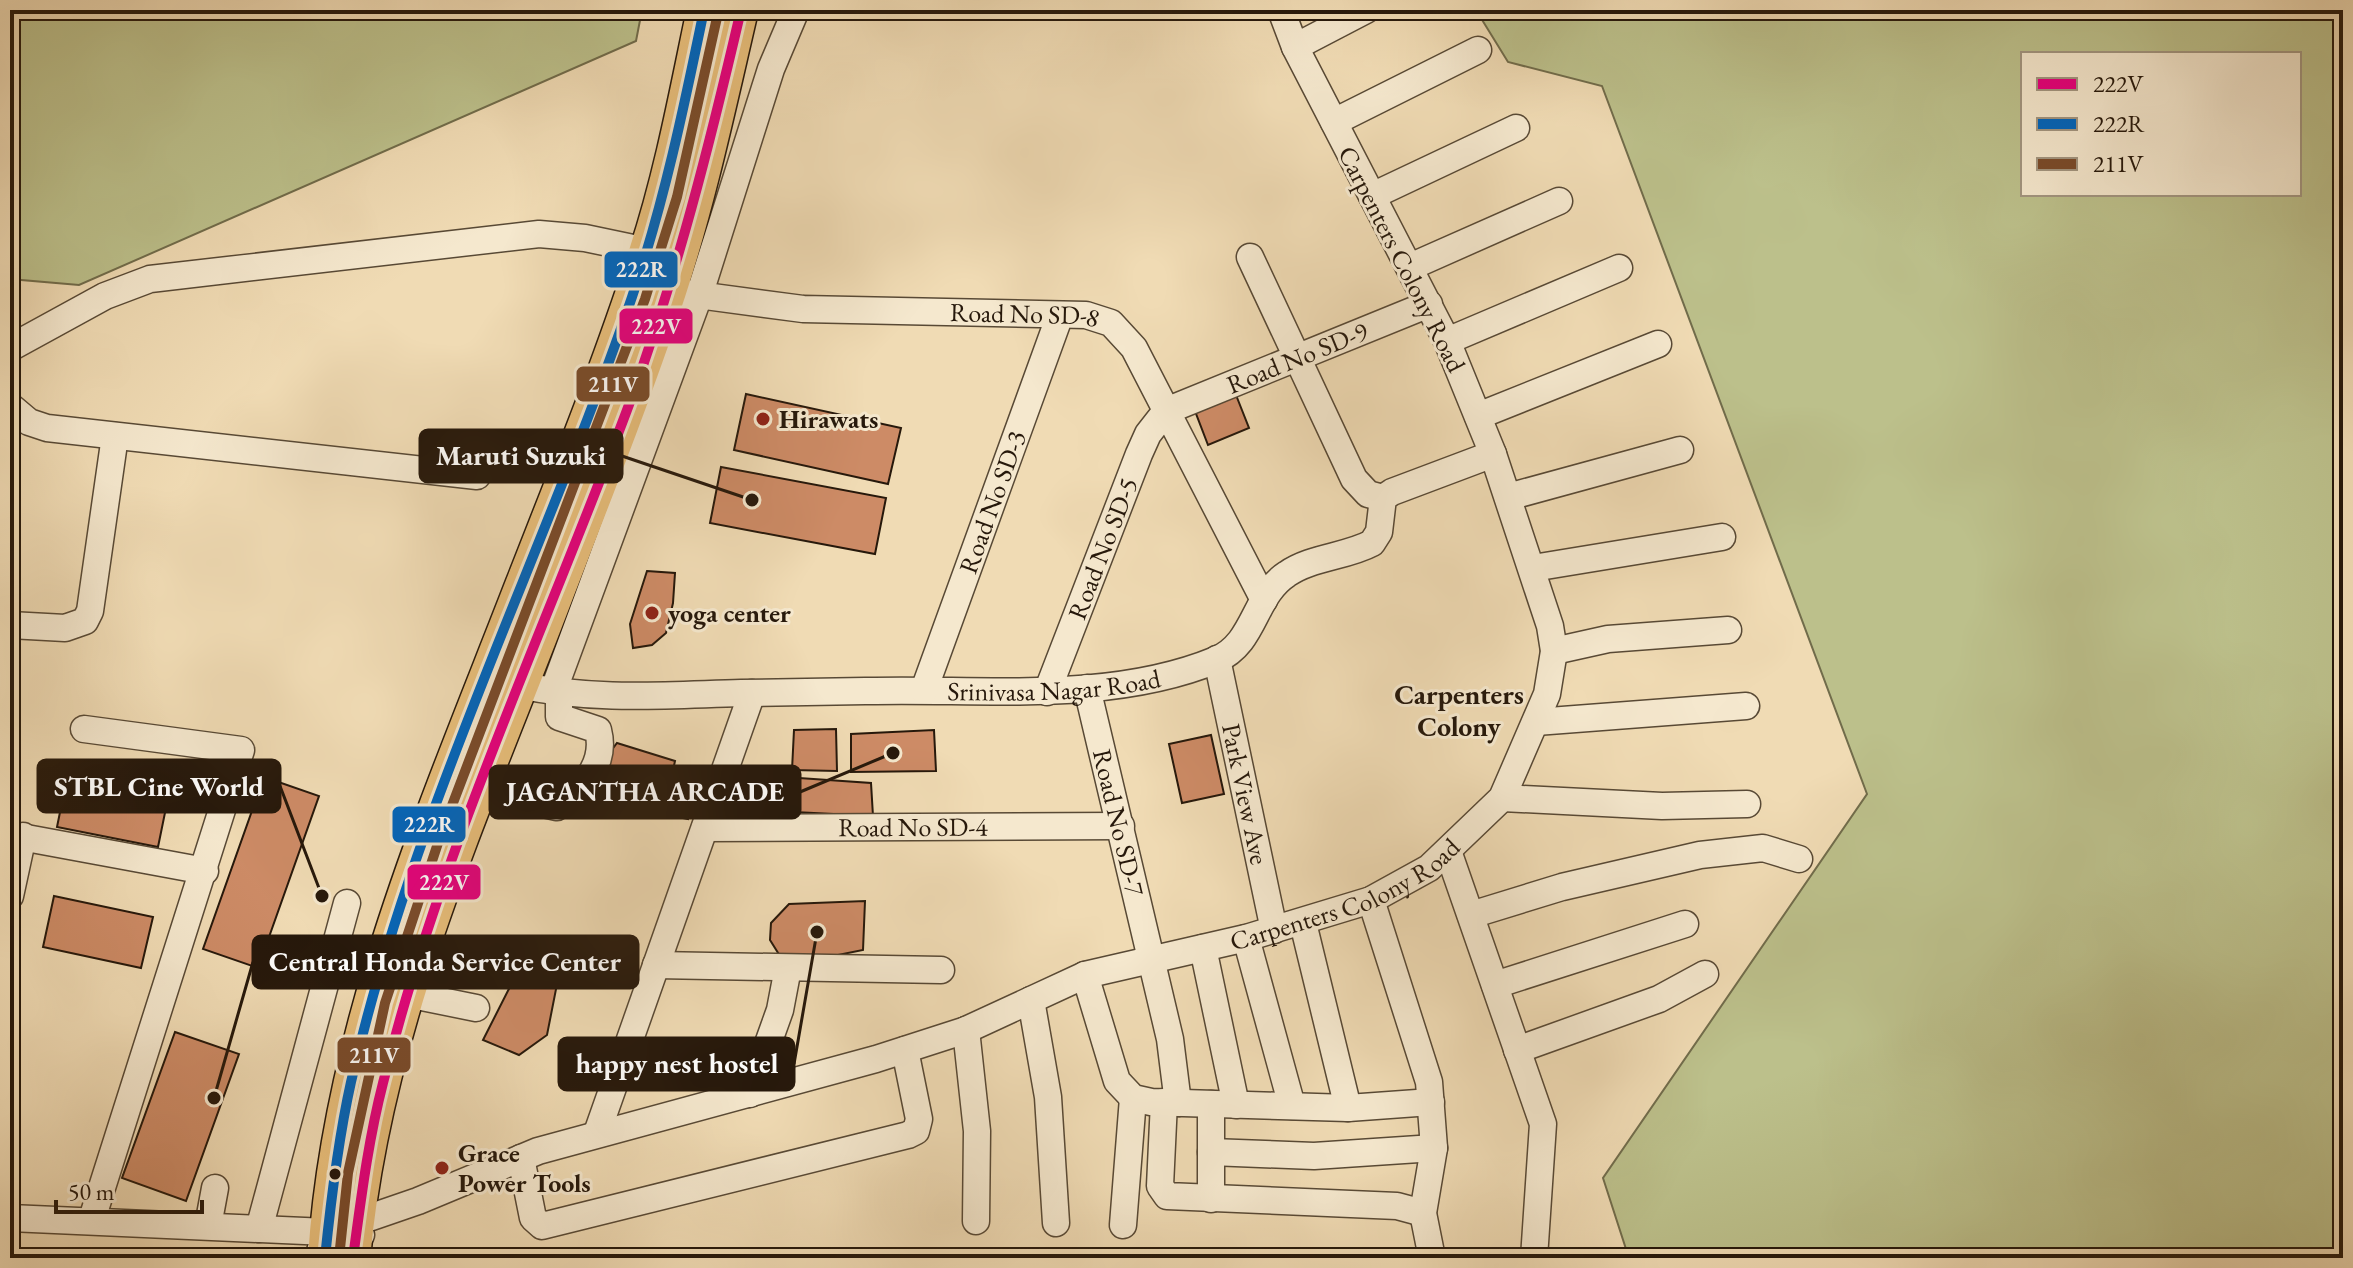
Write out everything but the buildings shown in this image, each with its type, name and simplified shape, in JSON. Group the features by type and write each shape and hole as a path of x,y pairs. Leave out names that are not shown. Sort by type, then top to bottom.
{"main road":[{"path":"332,1243 352,1079 375,987 437,801 523,584 647,251 668,176 704,10"},
{"path":"332,1243 359,1193 381,1088 407,994 468,814 558,591 684,294 702,177 741,10"},
{"path":"332,1243 353,1258"}],"street":[{"path":"480,790 557,807 585,785 596,767 601,742 598,730 559,717 556,692 684,294 796,10"},
{"name":"Carpenters Colony Road","path":"10,1218 92,1219 259,1229 332,1243 418,1201 521,1158 597,1133 905,1050 966,1030 1085,975 1246,938 1371,900 1429,868 1448,851 1502,798 1547,694 1554,651 1533,568 1493,454 1447,341 1295,47 1281,10"},
{"path":"1295,47 1366,10"},
{"path":"1334,122 1478,50"},
{"path":"1372,196 1516,128"},
{"path":"1410,267 1559,201"},
{"path":"10,348 105,296 150,279 539,234 585,238 647,251"},
{"path":"1250,257 1354,479 1368,494 1383,498 1493,454"},
{"path":"1447,341 1619,268"},
{"name":"Road No SD-8","path":"684,294 817,309 1098,318 1123,333 1264,600"},
{"name":"Road No SD-9","path":"1166,411 1429,304"},
{"name":"Road No SD-3","path":"924,690 1060,315"},
{"path":"1478,416 1658,344"},
{"path":"10,406 29,422 47,428 477,476"},
{"name":"Road No SD-5","path":"1047,692 1139,454 1148,434 1166,411"},
{"path":"10,625 65,628 85,621 90,611 115,436"},
{"path":"1508,497 1680,450"},
{"name":"Srinivasa Nagar Road","path":"519,685 602,697 924,690 1047,692 1156,676 1217,659 1235,649 1249,632 1273,585 1288,572 1372,543 1379,532 1383,498"},
{"path":"1533,568 1722,537"},
{"path":"1554,651 1608,639 1728,630"},
{"name":"Park View Ave","path":"1217,659 1274,930"},
{"name":"Road No SD-7","path":"1087,688 1170,1039 1171,1103 1162,1192 1176,1198 1211,1199"},
{"path":"597,1133 752,693"},
{"path":"1536,722 1746,706"},
{"path":"84,729 241,750 92,1219"},
{"path":"1502,798 1662,806 1747,804"},
{"name":"Road No SD-4","path":"705,828 1121,826"},
{"path":"10,896 16,836 205,871"},
{"path":"1471,915 1562,887 1700,855 1763,848 1799,859"},
{"path":"1448,851 1544,1132 1534,1258"},
{"path":"1371,900 1429,1082 1434,1148 1423,1213 1432,1258"},
{"path":"259,1229 347,903"},
{"path":"1303,923 1348,1108"},
{"path":"1495,985 1685,924"},
{"path":"1246,938 1292,1106"},
{"path":"1203,948 1224,1104 1211,1152 1211,1199 1386,1205 1423,1213"},
{"path":"656,965 941,970"},
{"path":"750,1094 780,1010 788,968"},
{"path":"1517,1050 1659,999 1705,974"},
{"path":"1085,975 1117,1081 1133,1098 1171,1103 1348,1108 1431,1102"},
{"path":"407,994 476,1008"},
{"path":"1031,1000 1048,1097 1055,1164 1056,1223"},
{"path":"966,1030 977,1131 976,1221"},
{"path":"521,1158 533,1218 542,1226 908,1135 916,1131 919,1119 905,1050"},
{"path":"1123,1225 1133,1098"},
{"path":"1211,1152 1314,1156 1434,1148"},
{"path":"208,1226 215,1188"},
{"path":"332,1243 367,1258"}],"green space":[{"path":"10,10 642,10 636,41 79,285 10,279"},
{"path":"1476,10 2343,10 2343,1258 1647,1258 1626,1249 1603,1178 1867,794 1602,86 1508,62"}],"transit line":[{"name":"222R","path":"325,1258 346,1104 377,981 443,784 597,395 632,297 664,190 704,10"},
{"name":"222V","path":"353,1258 373,1127 407,996 464,824 598,487 647,354 692,208 741,10"},
{"name":"211V","path":"339,1258 348,1173 385,1003 440,837 645,299 677,197 718,13"}],"place":[{"name":"Hirawats","path":"763,419"},
{"name":"Maruti Suzuki","path":"752,500"},
{"name":"yoga center","path":"652,613"},
{"name":"JAGANTHA ARCADE","path":"893,753"},
{"name":"STBL Cine World","path":"322,896"},
{"name":"happy nest hostel","path":"817,932"},
{"name":"Central Honda Service Center","path":"214,1098"},
{"name":"Grace Power Tools","path":"442,1168"}],"district":[{"name":"Carpenters Colony","path":"1459,710"}]}
